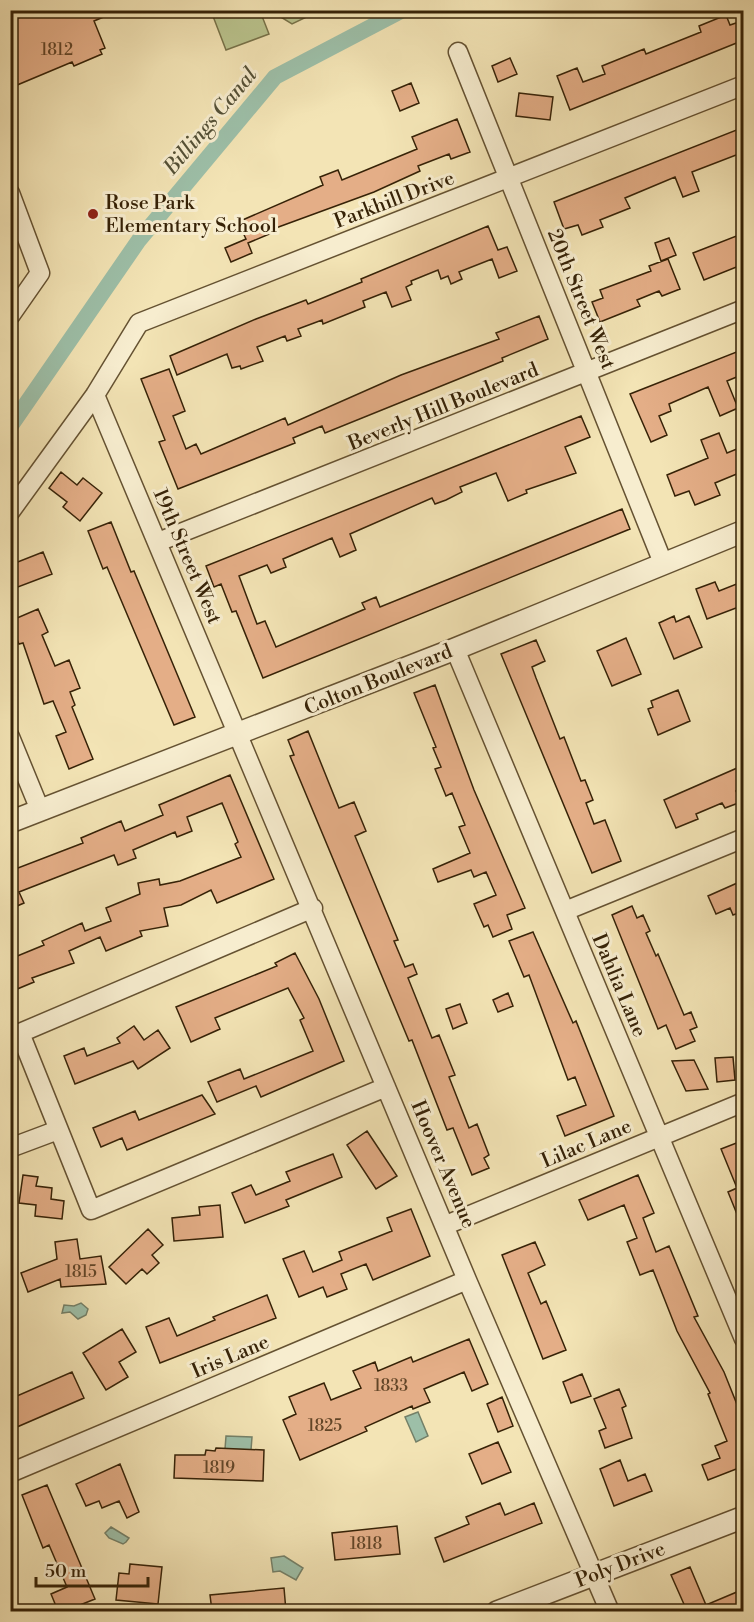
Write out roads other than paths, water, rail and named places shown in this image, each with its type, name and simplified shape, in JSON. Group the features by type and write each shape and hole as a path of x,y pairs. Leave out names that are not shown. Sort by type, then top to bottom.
{"street":[{"name":"20th Street West","path":"458,52 663,563"},
{"name":"Parkhill Drive","path":"10,512 95,395 139,323 744,85"},
{"path":"10,194 40,273 10,316"},
{"name":"Beverly Hill Boulevard","path":"158,542 744,309"},
{"name":"19th Street West","path":"95,395 238,734"},
{"name":"Colton Boulevard","path":"10,822 454,649 744,531"},
{"name":"Dahlia Lane","path":"454,649 744,1339"},
{"name":"Hoover Avenue","path":"238,734 313,908 467,1280 610,1611"},
{"path":"10,737 40,810"},
{"path":"565,912 744,838"},
{"path":"313,908 20,1033 58,1130 91,1210 386,1087"},
{"name":"Lilac Lane","path":"446,1226 744,1102"},
{"path":"10,1148 58,1130"},
{"name":"Iris Lane","path":"10,1473 467,1280"},
{"name":"Poly Drive","path":"497,1611 744,1517"}],"waterway":[{"name":"Billings Canal","path":"10,427 139,240 275,77 403,10"}],"place":[{"name":"Rose Park Elementary School","path":"93,214"}]}
